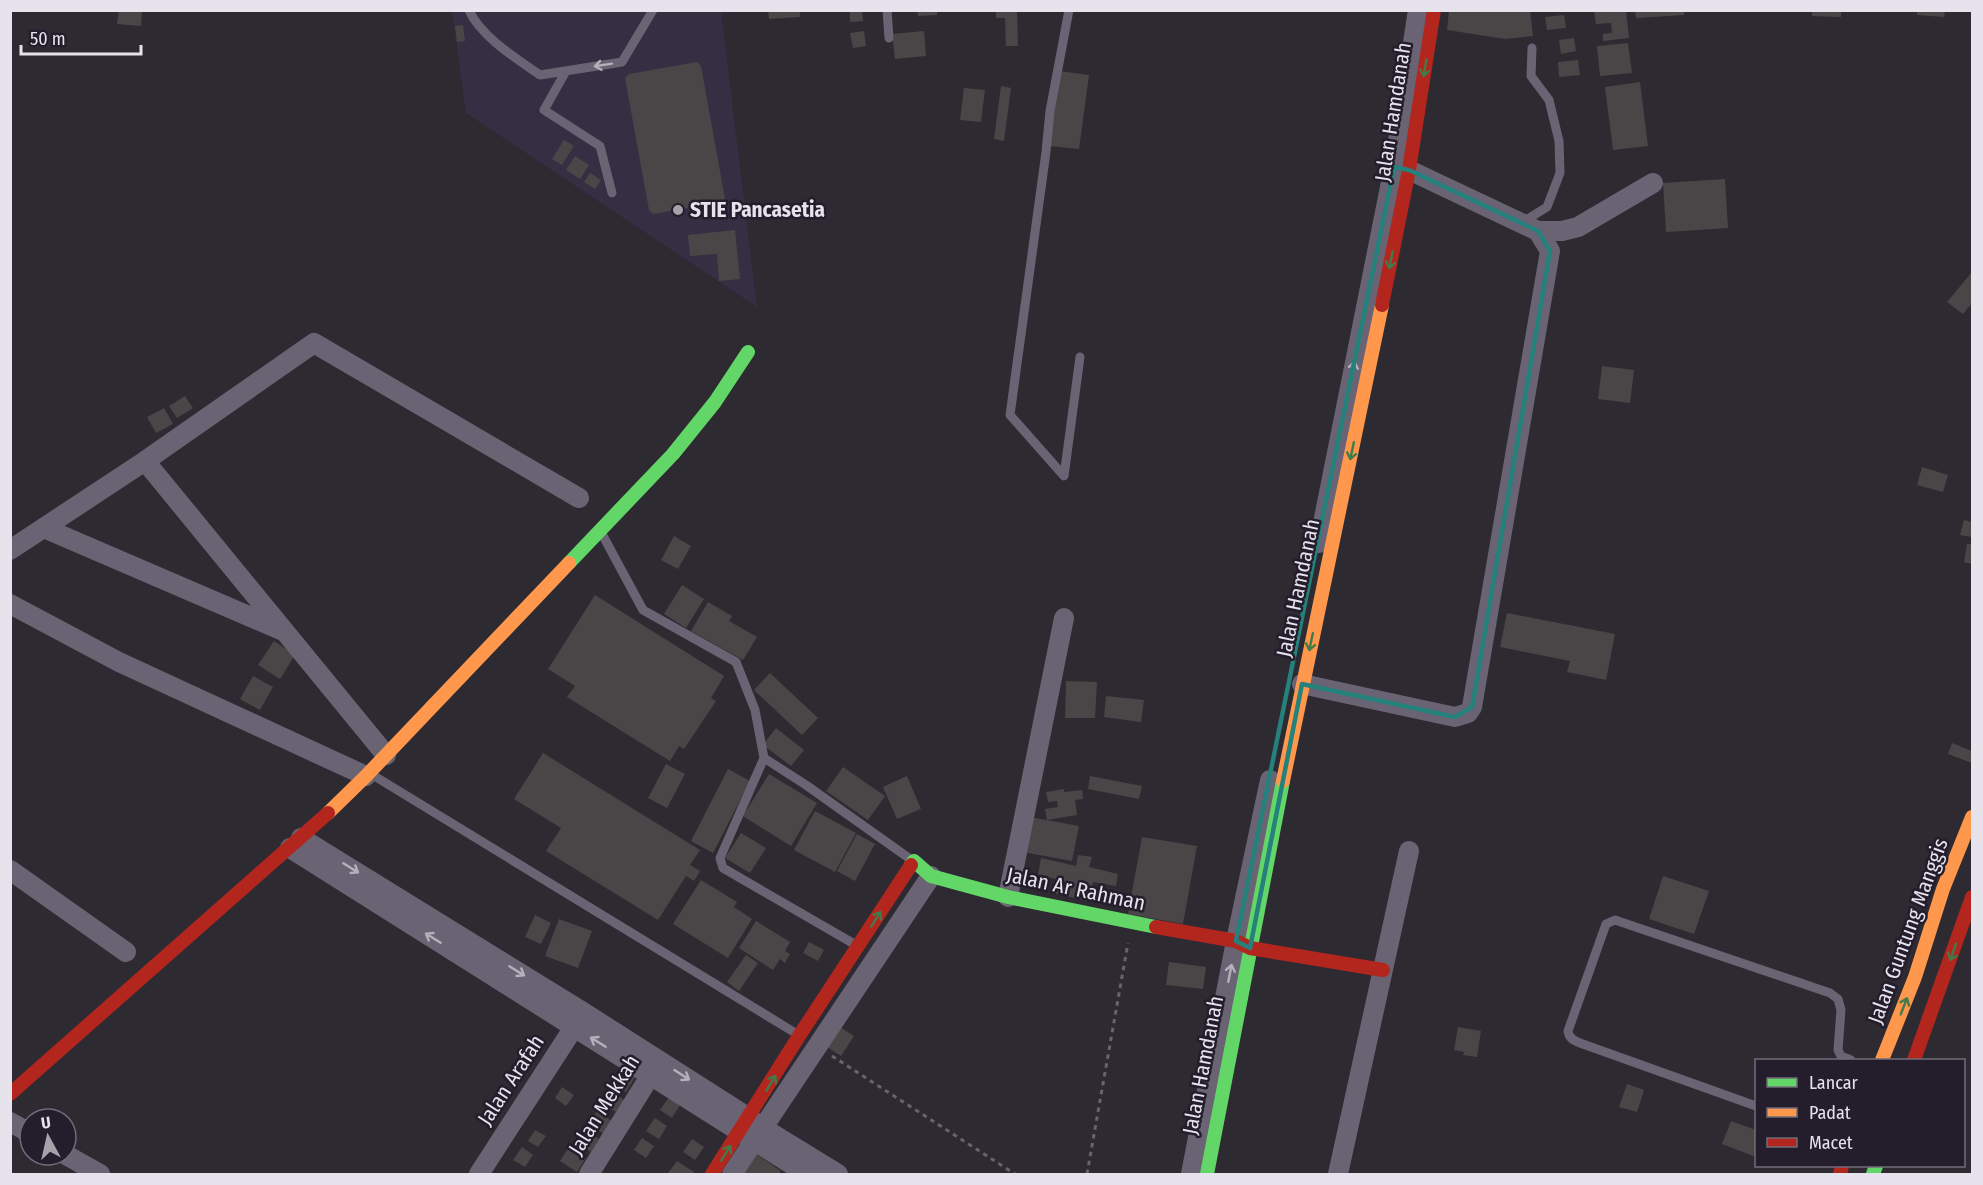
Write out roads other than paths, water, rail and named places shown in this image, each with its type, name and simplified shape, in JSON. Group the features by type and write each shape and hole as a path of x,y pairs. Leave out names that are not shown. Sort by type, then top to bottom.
{"street":[{"name":"Jalan Hamdanah","path":"1191,1174 1361,411 1401,169 1418,10"},
{"name":"Jalan Hamdanah","path":"1207,1174 1243,945 1291,682 1434,10"},
{"path":"1401,169 1531,226 1562,231 1578,227 1653,183"},
{"path":"1302,684 1455,717 1468,713 1472,707 1550,252 1531,226"},
{"path":"10,550 145,461 314,343 579,498"},
{"path":"10,1094 296,843 368,774 673,454 715,402 748,352"},
{"path":"145,461 386,755"},
{"path":"44,528 285,632"},
{"path":"10,604 119,662 368,774"},
{"path":"1008,897 1064,618"},
{"name":"Jalan Guntung Manggis","path":"1882,1059 1915,976 1942,889 1972,817"},
{"path":"296,843 655,1067 752,1130 807,1174"},
{"path":"1338,1174 1409,851"},
{"path":"732,1174 799,1036 914,861"},
{"name":"Jalan Ar Rahman","path":"914,861 931,876 1008,897 1243,945 1383,970"},
{"path":"10,870 126,952"},
{"path":"712,1174 752,1130 818,1047 931,876"},
{"path":"1914,1059 1972,897"},
{"path":"1915,976 1941,985"},
{"path":"833,984 854,993"},
{"name":"Jalan Arafah","path":"479,1174 579,1019"},
{"name":"Jalan Mekkah","path":"588,1174 655,1067"},
{"path":"752,1130 838,1174"},
{"path":"78,1162 100,1174"}],"lane":[{"path":"469,10 472,18 501,48 540,75 622,62 653,10"},
{"path":"887,10 889,38"},
{"path":"1069,10 1050,111 1011,416 1064,476 1080,357"},
{"path":"1531,226 1547,207 1560,173 1559,141 1549,100 1532,76 1532,48"},
{"path":"566,71 544,111 600,146 612,193"},
{"path":"601,532 643,610 736,662 755,710 764,758 720,858 723,868 858,947"},
{"path":"764,758 914,861"},
{"path":"368,774 818,1047"},
{"path":"1755,1106 1580,1043 1569,1035 1568,1031 1609,921 1615,920 1830,993 1838,999 1841,1010 1838,1050 1841,1056 1848,1059"}],"place":[{"name":"STIE Pancasetia","path":"678,210"}]}
